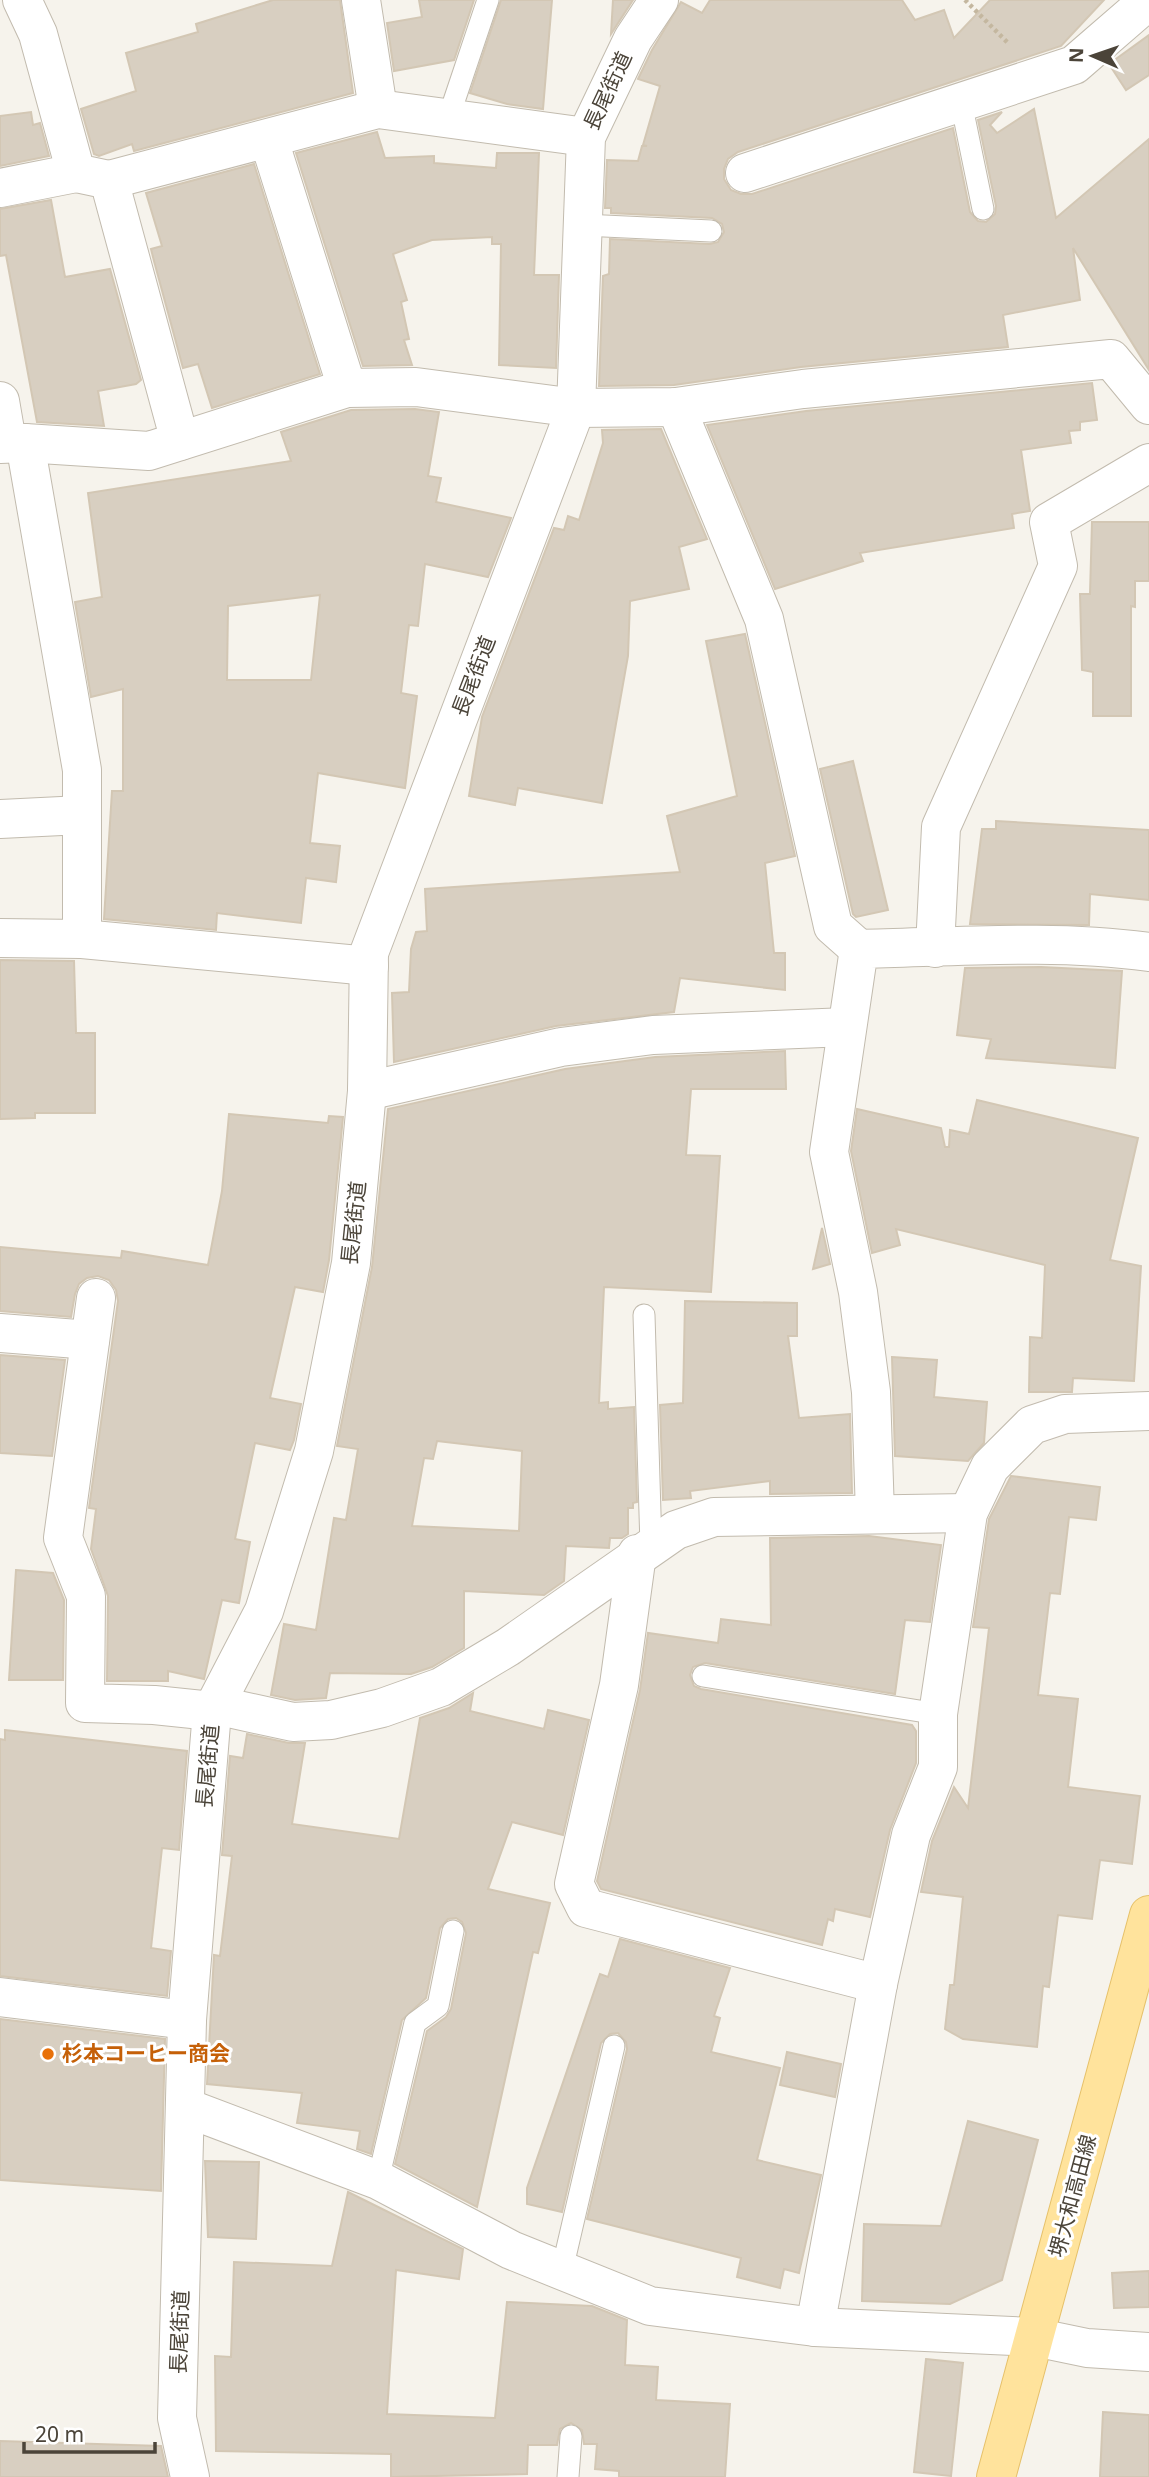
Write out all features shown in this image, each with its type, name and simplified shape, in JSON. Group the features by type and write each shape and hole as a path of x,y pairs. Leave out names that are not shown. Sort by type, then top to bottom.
{"main road":[{"name":"堺大和高田線","path":"996,2477 1149,1915"}],"street":[{"path":"22,0 38,34 93,176 180,442"},
{"path":"361,0 378,109"},
{"name":"長尾街道","path":"190,2477 177,2418 187,2108 187,2020 214,1708 264,1611 314,1451 351,1262 367,1091 369,953 576,408 586,137 633,39 659,0"},
{"path":"745,173 1074,65 1148,1"},
{"path":"0,188 93,176 269,140 378,109 586,137"},
{"path":"269,140 347,388"},
{"path":"11,443 149,451 347,388 416,387 576,408 676,407 803,389 1111,359 1149,405"},
{"path":"0,401 82,770 82,939"},
{"path":"676,407 764,620 833,926 859,949 1043,946 1113,947 1149,952"},
{"path":"935,948 941,827 1058,566 1049,522 1149,463"},
{"path":"0,819 82,815"},
{"path":"0,938 82,939 369,966"},
{"path":"859,949 829,1152 858,1292 871,1392 875,1514"},
{"path":"367,1091 561,1047 653,1035 847,1027"},
{"path":"96,1298 64,1538 86,1596 85,1703 214,1708 293,1722 331,1720 382,1708 441,1687 508,1647 676,1530 714,1517 968,1513"},
{"path":"0,1333 90,1340"},
{"path":"815,2327 878,1984 911,1835 938,1767 938,1714 968,1513 990,1467 1032,1425 1065,1414 1149,1411"},
{"path":"644,1550 619,1685 573,1885 586,1908 878,1984"},
{"path":"0,1997 187,2020"},
{"path":"187,2108 379,2180 511,2250 650,2306 815,2327 1034,2337 1087,2348 1149,2352"}],"lane":[{"path":"448,119 488,0"},
{"path":"961,102 983,209"},
{"path":"583,225 711,231"},
{"path":"644,1315 644,1550"},
{"path":"703,1676 938,1714"},
{"path":"379,2180 415,2023 438,2006 453,1931"},
{"path":"562,2270 614,2046"},
{"path":"568,2477 571,2436"}],"path":[{"path":"965,0 1007,43 1030,79"}],"building":[{"path":"273,0 340,0 353,93 134,151 132,144 99,156 94,154 81,109 136,91 126,53 198,32 196,24"},
{"path":"419,0 474,0 454,60 394,71 387,23 422,17"},
{"path":"501,0 552,0 543,109 507,104 470,93"},
{"path":"613,0 633,0 611,34"},
{"path":"710,0 902,0 915,20 944,10 954,38 990,0 1104,0 1061,46 738,152 728,159 724,179 731,190 752,194 953,128 970,212 978,221 986,222 995,214 996,206 978,120 1002,112 990,125 997,133 1034,109 1056,218 1149,139 1149,370 1073,248 1080,300 1003,315 1008,347 801,367 674,385 599,386 603,276 609,274 610,239 710,244 718,242 724,232 722,224 712,218 611,213 611,208 605,208 607,160 638,161 642,146 647,146 643,145 660,86 638,79 652,50 681,2 702,13"},
{"path":"1149,35 1149,75 1126,90 1109,64"},
{"path":"31,112 33,125 40,123 49,156 0,166 0,116"},
{"path":"377,132 385,158 434,156 434,163 496,168 497,153 539,153 534,275 559,275 556,368 499,365 501,244 492,244 492,237 432,240 393,254 407,300 401,302 409,339 404,340 412,365 363,366 296,153"},
{"path":"254,164 320,374 212,408 198,364 183,368 151,249 162,246 146,193"},
{"path":"51,200 65,277 110,269 141,380 136,384 98,391 104,426 37,422 6,255 0,256 0,209"},
{"path":"1092,383 1097,420 1080,422 1080,430 1069,431 1071,443 1021,450 1030,511 1012,514 1014,528 860,553 863,561 775,589 707,425 806,411"},
{"path":"415,409 439,412 428,476 441,478 436,502 511,518 488,577 425,564 418,626 409,625 401,693 417,696 405,788 318,773 310,843 340,846 336,882 306,878 301,923 217,913 216,930 104,919 112,791 123,791 123,689 91,697 75,602 102,597 88,493 291,461 281,432 351,410","holes":["320,595 311,680 227,680 228,606"]},
{"path":"661,429 707,539 679,547 689,589 630,601 628,656 602,803 518,788 515,805 469,796 482,717 554,528 564,530 568,516 579,520 603,443 602,430"},
{"path":"1092,522 1149,522 1149,581 1135,581 1135,607 1131,606 1131,716 1093,716 1093,672 1082,670 1080,594 1090,594"},
{"path":"745,634 795,856 765,863 774,953 785,953 785,990 680,978 674,1012 556,1026 394,1062 392,993 409,992 411,949 416,932 427,931 425,889 680,872 667,816 737,796 706,641"},
{"path":"853,761 888,910 856,917 853,914 820,769"},
{"path":"996,821 1149,830 1149,900 1090,894 1089,925 970,924 982,829 996,829"},
{"path":"0,960 74,961 76,1033 95,1033 95,1113 35,1113 35,1118 0,1119"},
{"path":"1041,967 1122,971 1115,1068 986,1058 991,1039 957,1035 965,968"},
{"path":"785,1051 786,1089 691,1089 686,1155 720,1156 711,1292 604,1287 599,1403 608,1402 608,1409 634,1407 637,1502 633,1503 633,1508 628,1508 628,1534 622,1538 610,1538 609,1548 566,1546 564,1581 544,1595 464,1591 464,1648 432,1667 411,1674 330,1673 326,1698 295,1700 271,1695 284,1624 316,1630 334,1518 346,1520 358,1449 337,1446 372,1267 388,1109 565,1069 655,1057","holes":["437,1441 522,1451 519,1531 412,1526 424,1458 433,1459"]},
{"path":"977,1100 1138,1138 1110,1260 1141,1266 1134,1381 1073,1378 1072,1392 1029,1392 1030,1337 1042,1338 1045,1265 896,1229 900,1245 872,1253 851,1151 857,1109 941,1128 945,1147 949,1147 950,1130 969,1134"},
{"path":"229,1114 328,1123 329,1116 343,1117 329,1260 323,1292 295,1287 270,1398 301,1404 294,1440 290,1450 255,1443 235,1539 250,1542 239,1603 222,1600 204,1679 168,1671 168,1681 107,1681 108,1596 91,1549 96,1509 89,1508 118,1301 116,1290 109,1280 98,1276 87,1278 79,1284 71,1317 0,1311 0,1247 121,1258 122,1251 208,1265 222,1191"},
{"path":"822,1228 830,1264 813,1269"},
{"path":"685,1301 797,1303 797,1336 788,1336 799,1418 850,1414 852,1493 770,1494 770,1481 690,1491 691,1498 663,1500 660,1405 683,1403"},
{"path":"0,1355 65,1360 52,1456 0,1453"},
{"path":"892,1357 937,1360 934,1397 987,1402 984,1443 968,1461 895,1456"},
{"path":"1011,1476 1100,1487 1096,1520 1069,1517 1060,1594 1050,1593 1038,1695 1078,1699 1068,1787 1140,1796 1132,1864 1100,1860 1092,1919 1058,1915 1049,1987 1043,1986 1037,2047 963,2039 945,2029 950,1985 954,1985 963,1897 921,1892 932,1841 954,1787 968,1808 989,1628 973,1627 989,1519"},
{"path":"869,1536 941,1545 930,1622 905,1620 895,1694 705,1663 693,1667 690,1675 694,1686 701,1689 912,1725 916,1731 916,1763 890,1830 870,1917 835,1909 833,1921 828,1919 822,1945 601,1889 597,1881 640,1690 648,1633 718,1643 721,1619 771,1625 770,1538"},
{"path":"16,1570 53,1573 64,1600 63,1680 9,1680"},
{"path":"473,1693 470,1711 544,1729 548,1710 589,1720 563,1835 512,1822 488,1889 550,1903 538,1953 533,1952 477,2207 395,2164 427,2031 446,2017 451,2009 466,1933 462,1922 456,1918 448,1919 440,1928 426,1998 402,2020 371,2154 357,2149 360,2131 297,2123 302,2093 207,2084 214,1955 220,1956 232,1856 222,1855 230,1756 243,1758 247,1734 289,1743 305,1743 292,1824 399,1839 420,1718 449,1708"},
{"path":"5,1730 187,1751 179,1850 162,1848 151,1948 171,1951 167,1996 0,1976 0,1739 5,1740"},
{"path":"620,1939 730,1968 714,2016 720,2018 711,2052 780,2068 757,2160 821,2175 799,2273 784,2269 780,2288 737,2277 741,2258 587,2219 627,2049 626,2042 618,2033 610,2034 601,2043 562,2212 527,2204 527,2188 600,1974 608,1977"},
{"path":"0,2019 165,2039 161,2191 0,2180"},
{"path":"787,2052 841,2064 835,2097 780,2085"},
{"path":"968,2121 1038,2140 1002,2280 950,2304 862,2301 864,2224 941,2226"},
{"path":"205,2161 259,2162 256,2239 208,2237"},
{"path":"348,2192 463,2249 459,2279 396,2270 387,2414 495,2418 507,2302 592,2306 627,2320 625,2365 658,2367 656,2400 730,2404 725,2477 619,2477 619,2471 595,2469 597,2444 584,2444 582,2430 571,2423 560,2429 557,2445 528,2445 527,2474 391,2477 391,2454 216,2451 215,2356 231,2357 234,2262 332,2266"},
{"path":"1149,2271 1149,2307 1114,2308 1112,2273"},
{"path":"926,2359 963,2363 951,2476 914,2472"},
{"path":"1103,2412 1149,2415 1149,2477 1100,2477"},
{"path":"0,2441 161,2446 168,2477 0,2477"}],"place":[{"name":"杉本コーヒー商会","path":"48,2054"}]}
